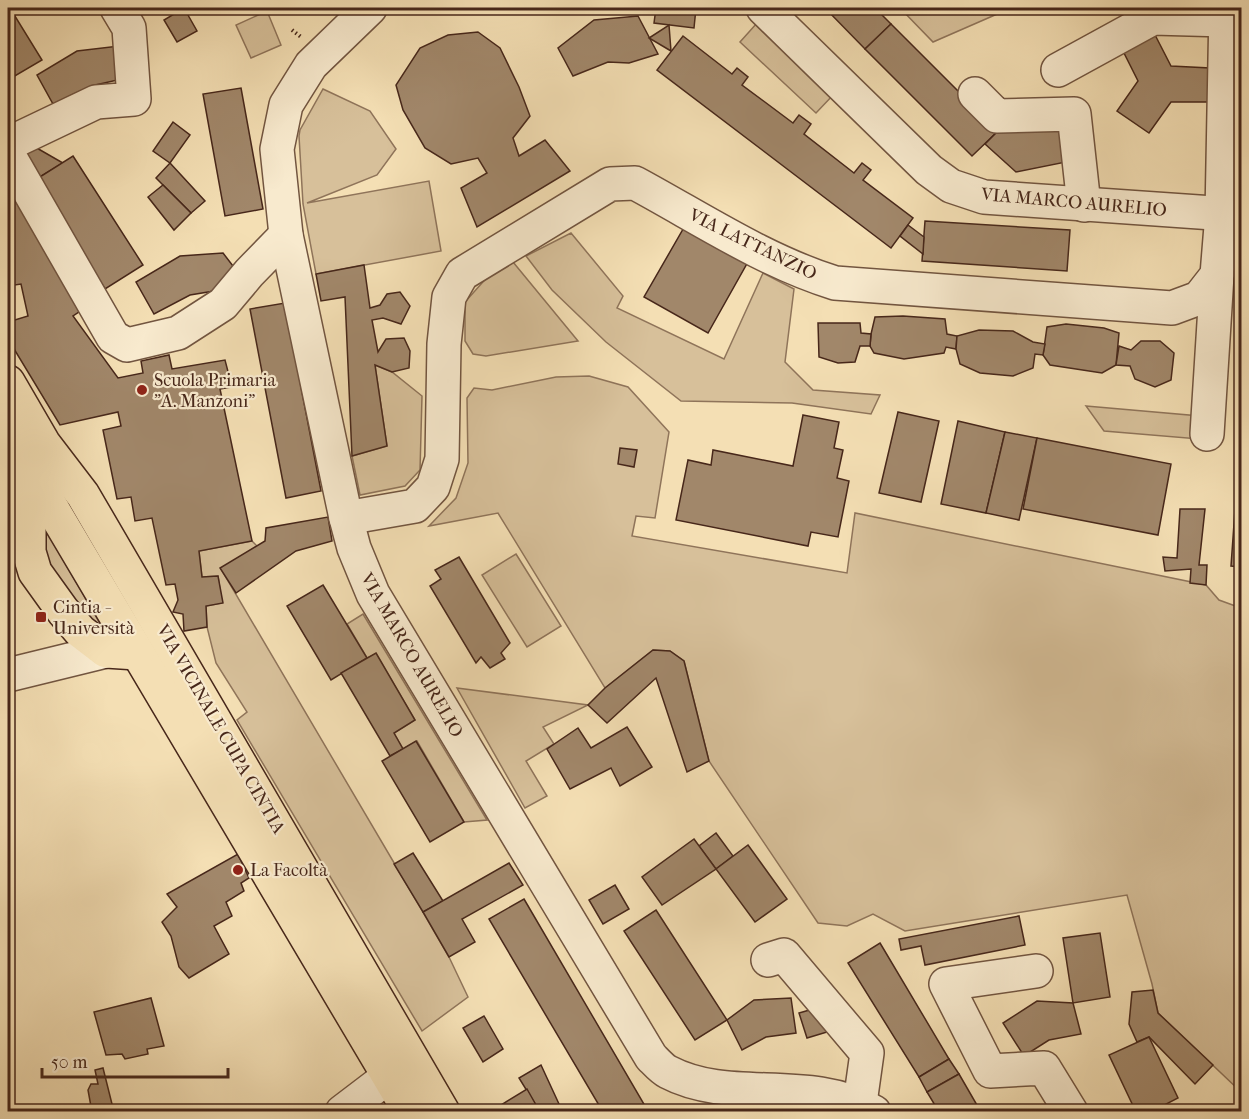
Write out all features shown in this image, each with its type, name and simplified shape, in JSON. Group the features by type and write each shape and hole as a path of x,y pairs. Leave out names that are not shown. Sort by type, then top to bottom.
{"main road":[{"name":"VIA VICINALE CUPA CINTIA","path":"8,382 44,444 83,495 444,1112"},
{"path":"8,434 28,468 38,500"},
{"path":"83,495 58,491 38,500 30,516 30,552 35,572 80,631 122,652"},
{"name":"VIA VICINALE CUPA CINTIA","path":"38,500 122,652 410,1112"}],"street":[{"path":"8,144 96,102 134,99 129,28 117,8"},
{"name":"VIA MARCO AURELIO","path":"370,8 311,65 286,105 277,149 286,235 346,518 354,548 373,594 651,1057 666,1071 689,1081 715,1087 830,1094 867,1107"},
{"name":"VIA MARCO AURELIO","path":"763,8 929,170 951,186 984,197 1232,215"},
{"path":"1058,70 1153,18 1226,14 1232,215 1217,275 1207,434"},
{"path":"975,94 997,116 1074,114 1084,205"},
{"path":"8,154 113,337 127,345 178,333 223,304 286,235"},
{"name":"VIA LATTANZIO","path":"346,518 415,506 433,488 442,459 444,344 449,297 462,274 610,184 634,183 771,257 805,273 835,283 1172,308 1199,298 1217,275"},
{"path":"8,525 18,509 38,500"},
{"path":"8,675 122,652"},
{"path":"768,960 784,955 867,1053 867,1107"},
{"path":"1036,971 946,984 990,1071 1044,1068 1071,1112"},
{"path":"342,1112 388,1077"}],"shaded area":[{"path":"900,8 1011,8 933,42"},
{"path":"267,11 281,45 251,58 236,25"},
{"path":"757,23 834,94 816,113 740,42"},
{"path":"323,89 370,111 396,149 377,175 307,203 429,181 441,251 316,274 303,204 299,136 300,130"},
{"path":"571,233 623,296 617,308 724,359 763,273 794,289 785,362 813,390 880,395 871,414 792,403 681,401 606,342 552,290 526,256"},
{"path":"513,262 578,341 486,356 473,354 465,341 465,302 490,274"},
{"path":"375,365 392,372 422,396 420,470 405,486 360,495 352,456 387,446"},
{"path":"589,376 628,387 669,432 655,518 636,516 632,536 847,573 855,513 1206,585 1219,600 1241,608 1241,1092 1158,1013 1127,895 905,931 873,914 847,926 818,923 709,761 684,661 670,651 653,650 605,688 498,513 429,526 456,498 468,463 467,398 474,388 492,390 556,377"},
{"path":"1086,406 1200,416 1199,439 1104,431"},
{"path":"46,530 105,632 72,599 42,562"},
{"path":"252,541 257,546 221,569 449,957 468,997 422,1031 237,720 247,712 216,663 207,627 206,606 222,603 218,576 202,577 199,551"},
{"path":"516,554 561,626 527,647 482,575"},
{"path":"363,614 487,820 464,822 417,741 403,749 394,733 415,720 376,654 367,658 347,624"},
{"path":"457,688 588,705 543,727 554,744 526,761 547,796 525,808"}],"building":[{"path":"8,8 42,60 8,80"},
{"path":"184,8 197,31 177,42 164,20"},
{"path":"656,8 696,8 694,28 654,23"},
{"path":"825,8 875,8 891,24 865,49"},
{"path":"638,16 658,54 629,63 608,62 573,76 558,48 594,20"},
{"path":"891,24 998,131 972,156 865,49"},
{"path":"669,25 671,51 649,38"},
{"path":"1152,29 1171,66 1210,68 1210,102 1171,102 1149,133 1117,111 1138,81 1120,45"},
{"path":"478,32 500,48 530,116 513,138 519,156 545,140 570,171 477,227 461,188 487,173 478,158 451,164 425,148 403,110 396,85 420,48 448,35"},
{"path":"683,36 732,74 737,68 748,77 742,85 793,123 799,115 811,124 804,134 854,173 862,163 871,170 863,180 913,218 891,248 657,70"},
{"path":"119,46 122,79 91,86 53,104 37,75 77,51"},
{"path":"241,88 263,209 225,216 203,94"},
{"path":"1069,120 1071,161 1016,172 985,144 998,131"},
{"path":"173,122 190,135 170,163 153,151"},
{"path":"35,147 63,163 35,180 19,155"},
{"path":"73,156 143,265 105,289 35,180"},
{"path":"170,163 205,201 191,213 156,178"},
{"name":"Scuola Primaria \"A. Manzoni\"","path":"8,170 88,306 73,316 118,378 143,373 141,361 169,355 172,369 225,360 232,387 220,389 252,541 199,551 202,577 218,576 223,603 206,606 207,627 184,631 183,614 173,612 178,600 175,584 166,585 152,518 135,521 131,497 117,499 103,430 121,426 118,412 60,425 8,339 8,322 28,316 21,284 8,286"},
{"path":"163,185 191,213 174,230 148,197"},
{"path":"925,221 1070,230 1067,271 922,261"},
{"path":"686,224 749,260 708,333 644,297"},
{"path":"908,225 924,237 923,254 900,236"},
{"path":"223,253 233,266 214,291 190,295 154,314 136,282 180,256"},
{"path":"364,265 370,308 380,305 387,294 400,292 410,306 401,324 383,318 372,320 378,352 386,339 404,338 410,351 409,368 392,372 375,365 387,446 352,456 345,297 321,301 316,274"},
{"path":"285,303 321,491 286,498 250,309"},
{"path":"875,317 945,319 947,334 957,336 956,349 946,347 944,353 904,359 874,353 870,346"},
{"path":"818,323 860,323 861,333 871,334 870,346 860,346 855,362 838,363 819,357"},
{"path":"1066,324 1104,328 1119,333 1116,365 1102,373 1050,365 1043,355 1047,327"},
{"path":"979,330 1013,331 1033,342 1045,344 1043,355 1035,354 1033,368 1013,376 980,373 960,364 956,349 957,336"},
{"path":"1141,341 1160,341 1174,353 1171,380 1155,387 1135,379 1130,366 1116,365 1119,346 1131,350"},
{"path":"1242,411 1242,567 1231,566"},
{"path":"898,412 939,421 921,502 879,493"},
{"path":"803,415 839,422 834,448 843,450 837,478 849,481 838,537 811,532 808,546 676,520 688,460 711,465 713,450 793,466"},
{"path":"958,421 1005,432 986,513 941,504"},
{"path":"1005,432 1037,438 1019,520 986,513"},
{"path":"1037,438 1171,464 1158,535 1023,509"},
{"path":"620,448 637,450 634,467 618,464"},
{"path":"1180,509 1205,509 1199,565 1207,565 1206,585 1190,583 1191,569 1165,571 1163,557 1177,558"},
{"path":"328,517 332,541 296,551 236,593 220,568 265,541 266,528"},
{"path":"459,557 510,643 501,653 505,659 490,668 481,657 476,663 430,586 441,579 435,570"},
{"path":"323,585 367,658 331,680 287,606"},
{"path":"653,650 670,651 684,661 709,761 687,772 656,678 607,723 588,705 605,688"},
{"path":"376,653 415,720 394,733 403,749 390,756 341,673"},
{"path":"627,727 652,767 620,786 611,768 570,789 547,749 578,728 591,748"},
{"path":"416,741 464,822 430,842 382,761"},
{"path":"716,833 733,856 716,869 699,846"},
{"path":"694,839 716,869 662,905 642,877"},
{"path":"748,845 787,899 755,922 716,869"},
{"path":"413,853 443,901 423,912 394,864"},
{"path":"238,854 249,878 241,883 244,891 226,902 232,916 214,926 229,954 189,978 179,967 171,936 162,922 177,907 167,894"},
{"path":"509,863 523,885 462,919 475,942 449,957 423,912"},
{"path":"615,885 629,909 603,924 589,900"},
{"path":"524,899 648,1111 603,1112 489,919"},
{"path":"656,910 727,1020 695,1040 624,931"},
{"path":"1019,916 1025,945 925,965 921,946 901,950 899,939"},
{"path":"1100,933 1110,997 1073,1003 1063,938"},
{"path":"880,943 949,1059 919,1077 848,963"},
{"path":"1153,990 1158,1013 1213,1065 1195,1084 1149,1037 1137,1042 1129,1024 1132,992"},
{"path":"151,998 164,1046 147,1049 148,1054 125,1059 122,1054 106,1055 94,1012"},
{"path":"791,998 796,1033 766,1037 742,1050 727,1020 754,1000"},
{"path":"1037,1001 1073,1003 1081,1034 1049,1040 1024,1056 1003,1023"},
{"path":"820,1007 827,1032 807,1038 799,1013"},
{"path":"484,1016 503,1049 483,1062 463,1028"},
{"path":"1149,1037 1178,1098 1151,1112 1136,1112 1109,1055"},
{"path":"949,1059 959,1074 927,1092 919,1077"},
{"path":"541,1065 559,1104 548,1112 540,1112 519,1078"},
{"path":"103,1068 114,1112 92,1112 88,1090 91,1084 98,1084 95,1070"},
{"path":"959,1074 981,1112 939,1112 927,1092"},
{"path":"527,1089 540,1112 505,1112 501,1105"}],"place":[{"name":"Scuola Primaria \"A. Manzoni\"","path":"142,390"},
{"name":"Cintia - Università","path":"41,617"},
{"name":"La Facoltà","path":"238,870"}]}
